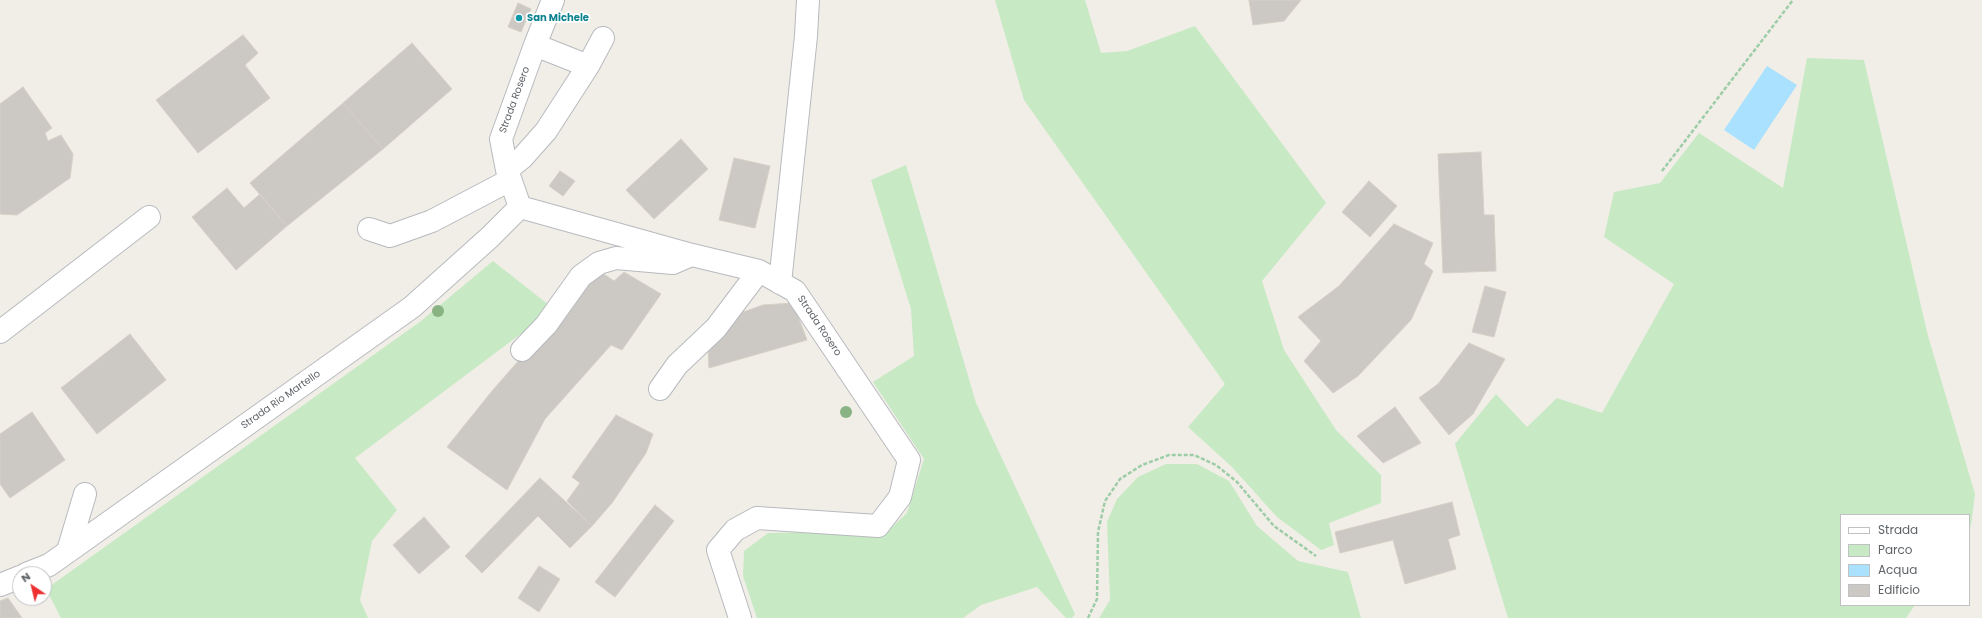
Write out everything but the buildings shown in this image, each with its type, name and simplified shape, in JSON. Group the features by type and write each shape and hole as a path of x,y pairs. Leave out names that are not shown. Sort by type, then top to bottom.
{"street":[{"name":"Strada Rosero","path":"553,0 534,45 500,139 508,175 520,207 692,255 759,271 795,291 909,460 900,497 878,526 757,518 735,530 718,550 740,618"},
{"path":"780,283 806,44 808,0"},
{"path":"369,229 390,236 432,221 508,175 546,131 588,66 603,38"},
{"path":"534,45 588,66"},
{"name":"Strada Rio Martello","path":"46,566 412,307 490,237 520,207"},
{"path":"0,332 149,217"},
{"path":"522,350 546,325 581,276 599,263 616,258 673,263 692,255"},
{"path":"660,389 677,365 716,328 759,271"},
{"path":"68,551 85,494"},
{"path":"0,585 12,580"}],"path":[{"path":"1662,171 1793,0"},
{"path":"1088,618 1097,599 1098,532 1105,502 1120,479 1142,465 1169,455 1194,456 1216,465 1237,482 1274,526 1316,556"}],"green space":[{"path":"995,0 1085,0 1101,53 1127,51 1195,26 1326,203 1262,281 1284,350 1336,430 1381,475 1381,503 1329,523 1334,545 1321,550 1277,517 1232,467 1188,427 1225,384 1024,100"},
{"path":"1807,58 1864,60 1928,336 1975,494 1971,525 1970,526 1970,514 1840,514 1840,606 1914,606 1906,618 1508,618 1455,444 1496,394 1527,427 1557,398 1602,413 1674,284 1604,237 1614,192 1660,183 1699,133 1783,188"},
{"path":"906,165 976,403 1075,614 1072,618 1066,618 1037,587 981,605 963,618 757,618 743,576 744,551 768,533 825,532 880,538 907,513 924,459 873,382 914,356 911,309 871,180"},
{"path":"493,261 554,309 355,458 397,510 372,541 360,600 368,618 61,618 52,601 52,585 421,321"},
{"path":"1166,464 1197,464 1229,481 1257,526 1298,561 1348,572 1361,618 1099,618 1110,600 1107,522 1117,499 1138,477"}],"water":[{"path":"1767,66 1797,85 1754,150 1724,130"}],"place":[{"name":"San Michele","path":"519,18"}]}
